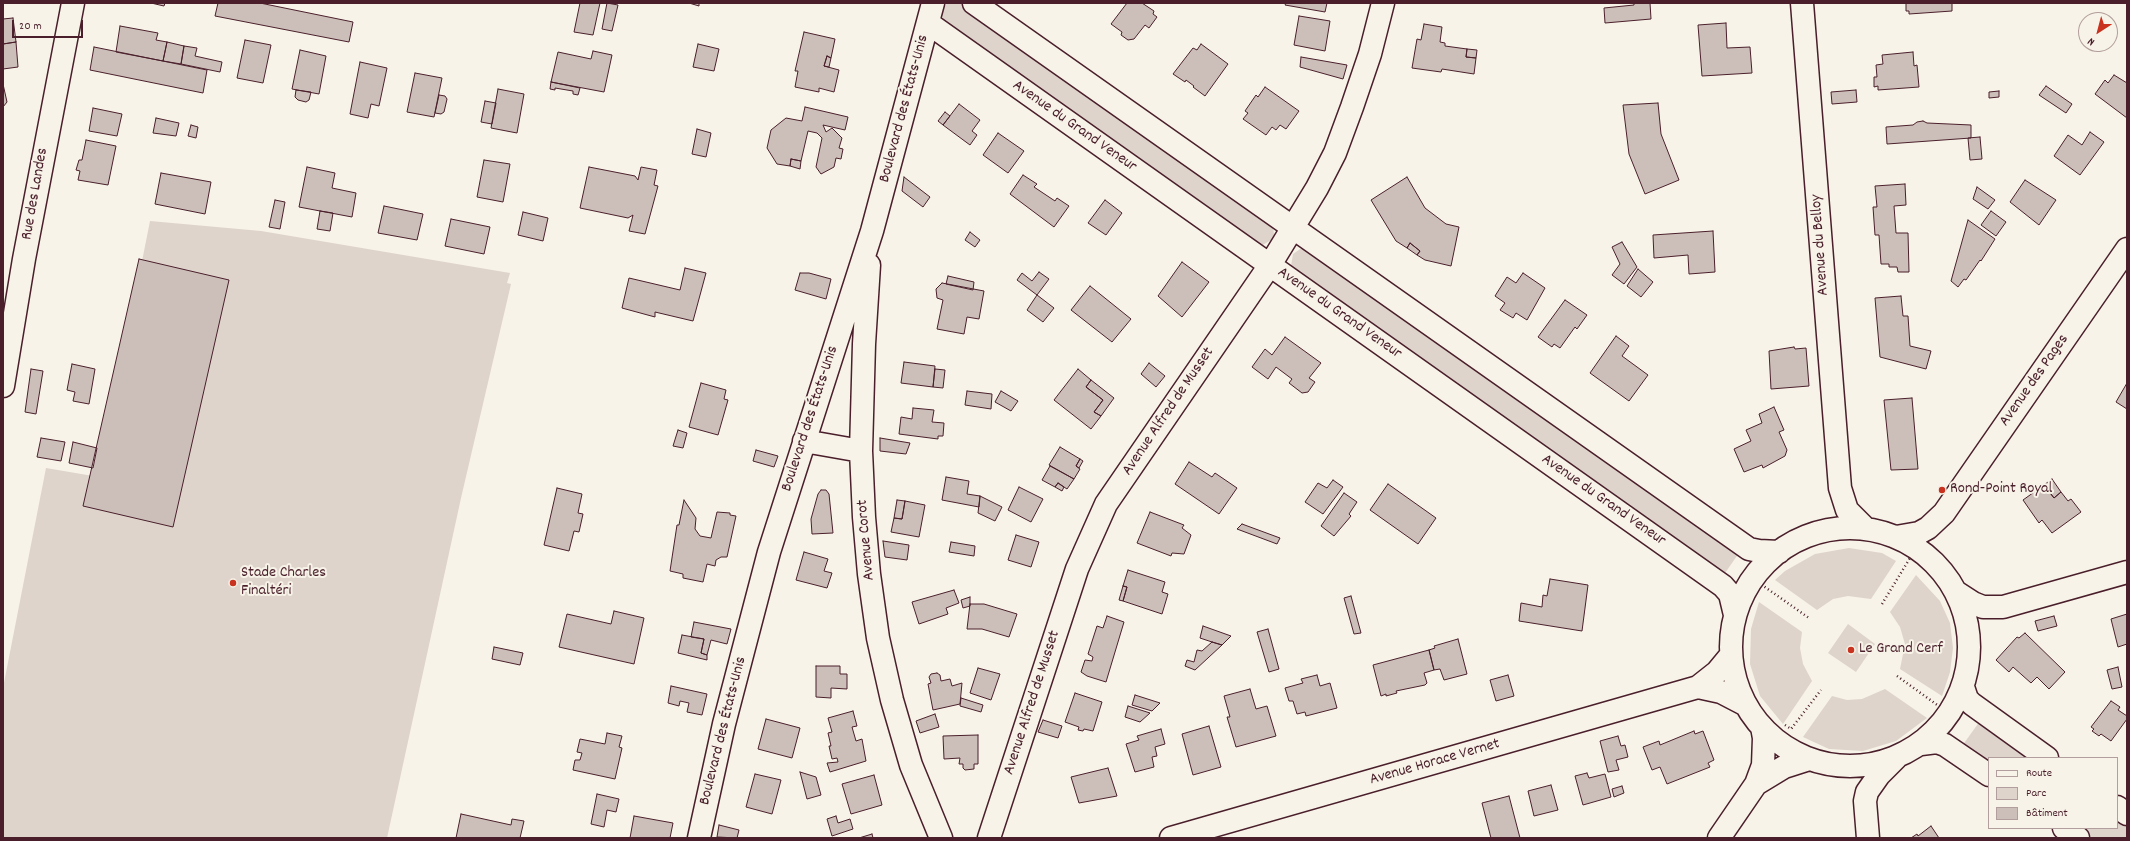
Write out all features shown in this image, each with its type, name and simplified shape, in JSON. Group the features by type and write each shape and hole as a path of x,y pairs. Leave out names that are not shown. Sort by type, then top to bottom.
{"street":[{"name":"Rue des Landes","path":"3,386 25,252 73,3"},
{"path":"974,3 1748,549 1779,552"},
{"name":"Avenue Alfred de Musset","path":"989,838 1077,569 1106,504 1270,265 1293,228 1335,153 1370,54 1383,3"},
{"name":"Avenue du Belloy","path":"1802,3 1840,488"},
{"name":"Boulevard des États-Unis","path":"699,838 724,724 764,574 804,441 872,231 930,13"},
{"name":"Avenue du Grand Veneur","path":"930,13 1270,265 1723,586 1730,594 1736,615"},
{"name":"Avenue Corot","path":"872,231 864,344 861,451 864,517 878,638 892,700 911,765 941,838"},
{"name":"Avenue des Pages","path":"1944,513 2127,249"},
{"path":"804,441 861,451"},
{"path":"1840,488 1847,510 1866,529"},
{"path":"1818,532 1835,510 1840,488"},
{"path":"1896,537 1919,533 1928,528 1944,513"},
{"path":"1938,566 1934,544 1935,532 1944,513"},
{"path":"1756,784 1784,767 1818,762 1857,766 1884,762 1897,757 1920,744 1944,722 1963,687 1968,667 1970,646 1965,615 1956,592 1938,566 1916,548 1896,537 1866,529 1848,528 1818,532 1800,539 1747,574 1744,592 1736,615 1731,641 1731,655 1734,674 1746,705 1764,729 1787,748 1818,762 1852,782 1865,801"},
{"path":"1970,646 1980,626 1988,616 2003,607 2127,572"},
{"path":"1956,592 1973,603 1983,607 2003,607"},
{"path":"1698,687 1717,672 1731,655"},
{"path":"1698,687 1722,692 1746,705"},
{"name":"Avenue Horace Vernet","path":"1171,838 1698,687"},
{"path":"1963,687 1967,699 1972,704 2046,757"},
{"path":"1719,838 1756,784 1763,765 1764,729"},
{"path":"1920,744 1937,742 1945,745 1988,775"},
{"path":"1868,838 1865,801 1867,792 1876,778 1897,757"},
{"path":"2118,808 2127,814"},
{"path":"2065,829 2078,838"}],"path":[{"path":"1882,604 1916,548"},
{"path":"1747,574 1810,618"},
{"path":"1896,676 1941,707"},
{"path":"1764,729 1783,724 1791,729 1821,690"}],"green space":[{"path":"947,3 966,3 1273,225 1274,235 1271,240 1261,246 945,25 941,12"},
{"name":"Stade Charles Finaltéri","path":"150,221 261,231 510,273 507,283 511,284 461,498 387,838 3,838 3,688 46,468 99,477"},
{"path":"1303,247 1741,550 1723,576 1294,272 1291,266 1293,254"},
{"path":"1849,548 1882,553 1896,561 1871,599 1848,596 1833,599 1817,610 1775,580 1785,571 1815,554"},
{"path":"1916,575 1940,601 1950,623 1953,648 1950,672 1942,696 1900,669 1905,644 1900,627 1890,612"},
{"path":"1759,602 1802,632 1800,648 1803,664 1812,681 1783,724 1760,696 1750,664 1751,629"},
{"path":"1848,624 1875,644 1856,672 1828,653"},
{"path":"1885,689 1927,718 1896,741 1863,751 1829,749 1803,737 1832,696 1847,700 1862,699"},
{"path":"1980,721 2031,757 1988,757 1988,763 1962,746"},
{"path":"2118,818 2127,825 2127,838 2093,838 2080,829 2118,829"}],"building":[{"path":"151,3 165,3 164,6"},
{"path":"218,3 260,3 353,22 349,42 215,16"},
{"path":"580,3 600,3 593,35 574,32"},
{"path":"607,3 618,5 612,31 602,29"},
{"path":"689,3 699,3 699,6"},
{"path":"1127,3 1142,3 1154,11 1153,14 1157,17 1149,28 1145,25 1134,39 1128,40 1121,35 1122,32 1111,24"},
{"path":"1286,3 1327,3 1325,12 1285,5"},
{"path":"1634,3 1650,3 1651,19 1605,23 1604,8 1634,5"},
{"path":"1906,3 1952,3 1952,11 1909,14 1909,11 1906,11"},
{"path":"1299,16 1330,21 1325,51 1294,45"},
{"path":"13,18 16,42 3,44 3,19"},
{"path":"1726,23 1727,48 1750,47 1752,73 1702,76 1698,25"},
{"path":"1424,24 1442,27 1440,42 1445,43 1445,46 1467,49 1466,57 1476,58 1474,74 1442,69 1441,72 1412,68 1417,39 1421,40"},
{"path":"120,26 158,33 156,40 167,42 163,61 116,52"},
{"path":"804,32 835,39 831,58 827,56 824,66 839,70 834,92 819,88 819,92 795,87 798,71 795,71"},
{"path":"245,40 271,45 263,83 237,78"},
{"path":"16,42 18,67 3,69 3,44"},
{"path":"167,42 184,46 181,64 163,61"},
{"path":"698,44 719,49 714,71 693,67"},
{"path":"1201,44 1228,64 1205,96 1186,80 1185,82 1173,74 1193,48 1197,50"},
{"path":"184,46 197,48 195,56 222,62 220,72 181,64"},
{"path":"94,47 207,70 203,93 90,70"},
{"path":"1467,49 1477,50 1476,58 1466,57"},
{"path":"300,50 326,56 319,94 292,89"},
{"path":"593,51 612,55 604,92 551,82 558,52 591,59"},
{"path":"1913,52 1914,66 1917,65 1919,87 1878,90 1878,86 1874,87 1874,77 1877,77 1876,65 1883,64 1882,55"},
{"path":"827,56 831,58 829,67 824,66"},
{"path":"1301,57 1347,65 1343,79 1300,67"},
{"path":"360,62 387,68 379,106 371,104 368,118 350,114"},
{"path":"415,73 442,78 434,117 407,112"},
{"path":"2114,75 2127,83 2127,118 2095,94 2105,80 2108,83"},
{"path":"551,82 580,88 578,95 573,94 573,91 555,88 555,90 550,89"},
{"path":"3,84 7,102 3,107"},
{"path":"2046,86 2072,104 2066,113 2039,95"},
{"path":"1265,87 1299,111 1286,129 1280,125 1276,130 1272,127 1266,135 1243,119 1248,113 1245,111 1256,95 1258,97"},
{"path":"498,89 524,94 517,133 491,128"},
{"path":"296,90 311,92 309,100 306,102 298,100 295,97"},
{"path":"1856,90 1857,102 1832,104 1831,92"},
{"path":"1999,91 1999,97 1989,98 1989,92"},
{"path":"439,95 445,96 447,99 444,112 441,114 435,113"},
{"path":"485,101 496,103 492,124 481,122"},
{"path":"1658,103 1661,134 1679,180 1645,194 1629,154 1623,105"},
{"path":"959,104 980,120 972,131 977,135 970,145 943,125"},
{"path":"805,107 848,117 845,130 823,125 826,132 832,128 842,138 839,148 843,149 841,159 836,158 834,167 821,174 816,167 822,138 817,133 808,131 801,161 791,159 790,166 777,164 767,148 771,130 786,118 802,121"},
{"path":"93,108 122,114 117,136 89,131"},
{"path":"945,112 950,116 943,125 938,121"},
{"path":"156,118 179,123 176,136 153,133"},
{"path":"1923,121 1927,123 1971,125 1971,138 1887,144 1886,127 1913,125 1917,122"},
{"path":"191,125 198,127 196,138 188,136"},
{"path":"697,129 711,133 706,157 692,154"},
{"path":"2090,132 2104,142 2080,175 2054,156 2068,135 2082,145"},
{"path":"998,133 1024,151 1008,173 983,155"},
{"path":"1980,137 1982,159 1970,160 1968,138"},
{"path":"86,140 116,146 108,185 78,180 80,171 76,170 79,160 82,160"},
{"path":"791,159 801,161 800,169 790,166"},
{"path":"484,160 510,164 503,202 477,197"},
{"path":"307,167 335,173 332,188 356,193 352,217 299,207"},
{"path":"589,167 635,176 638,180 641,167 657,170 654,185 658,186 645,234 629,231 633,215 628,218 580,208"},
{"path":"161,173 211,182 205,214 155,204"},
{"path":"1023,175 1037,184 1034,187 1055,201 1057,198 1069,206 1054,227 1010,194"},
{"path":"904,177 930,197 923,207 902,191"},
{"path":"1407,177 1425,208 1446,224 1459,227 1451,266 1425,260 1417,255 1420,251 1410,243 1407,248 1396,241 1371,200"},
{"path":"2025,180 2056,200 2039,225 2010,202"},
{"path":"1905,184 1906,205 1894,206 1896,233 1908,233 1909,272 1898,272 1897,267 1889,267 1889,264 1881,264 1879,235 1875,235 1873,207 1877,207 1875,186"},
{"path":"1977,187 1995,200 1988,209 1973,199"},
{"path":"275,200 285,202 280,229 269,227"},
{"path":"1105,200 1122,213 1106,235 1088,223"},
{"path":"384,206 423,214 417,240 378,233"},
{"path":"320,211 333,213 330,231 317,229"},
{"path":"1991,211 2006,222 1996,236 1981,225"},
{"path":"523,212 548,218 543,241 518,235"},
{"path":"451,219 490,227 484,254 445,246"},
{"path":"1968,220 1995,239 1981,261 1980,260 1966,280 1964,279 1958,287 1951,281"},
{"path":"1713,231 1715,272 1689,274 1688,255 1654,258 1653,235"},
{"path":"970,232 980,240 975,247 965,240"},
{"path":"1622,242 1637,267 1624,284 1612,275 1620,264 1612,247"},
{"path":"1410,243 1420,251 1417,255 1407,248"},
{"path":"139,259 229,280 173,527 83,506"},
{"path":"1182,262 1209,282 1182,317 1158,296"},
{"path":"685,268 706,273 693,321 655,312 655,317 622,308 629,278 680,290"},
{"path":"1638,269 1653,282 1641,297 1627,286"},
{"path":"1039,272 1049,279 1037,295 1017,280 1022,273 1032,281"},
{"path":"800,273 809,273 831,279 826,299 795,290"},
{"path":"1523,273 1545,288 1527,320 1516,313 1513,318 1500,310 1505,303 1495,296 1507,277 1516,283"},
{"path":"948,276 974,282 973,290 946,284"},
{"path":"942,283 984,291 979,319 967,317 964,334 937,329 943,300 937,298 936,289"},
{"path":"1090,286 1131,319 1112,342 1071,310"},
{"path":"1037,295 1054,308 1043,322 1027,310"},
{"path":"1901,296 1903,316 1908,316 1910,346 1931,351 1926,369 1880,357 1875,298"},
{"path":"1565,300 1587,315 1577,329 1575,327 1560,348 1554,344 1552,347 1538,337"},
{"path":"1616,336 1629,346 1622,356 1648,375 1629,401 1590,373"},
{"path":"1285,337 1321,363 1309,378 1315,382 1308,392 1302,393 1289,383 1292,379 1276,367 1268,379 1252,367 1265,349 1272,355"},
{"path":"1794,347 1795,349 1806,348 1809,386 1771,389 1769,351"},
{"path":"904,362 935,366 933,387 901,383"},
{"path":"1149,363 1165,376 1156,387 1141,374"},
{"path":"72,364 95,369 89,404 73,401 75,392 67,390"},
{"path":"31,369 43,371 36,414 25,412"},
{"path":"935,369 945,370 943,388 933,387"},
{"path":"1078,369 1091,380 1086,387 1103,400 1094,412 1101,416 1091,429 1054,400"},
{"path":"1091,380 1114,398 1101,416 1094,412 1103,400 1086,387"},
{"path":"701,383 726,390 724,399 728,400 718,435 689,427"},
{"path":"2127,383 2127,409 2116,402"},
{"path":"967,391 992,394 991,409 965,405"},
{"path":"1001,391 1018,401 1011,411 995,402"},
{"path":"1912,398 1918,469 1891,470 1884,400"},
{"path":"1774,407 1784,430 1779,432 1787,450 1785,456 1763,468 1762,465 1744,472 1734,449 1751,441 1746,430 1762,423 1759,414"},
{"path":"913,408 934,410 932,422 944,423 943,436 938,436 938,439 899,434 901,417 912,419"},
{"path":"678,430 687,433 683,448 673,446"},
{"path":"41,438 65,442 61,461 37,457"},
{"path":"880,438 910,443 906,454 880,451"},
{"path":"73,442 97,448 93,468 69,463"},
{"path":"1060,447 1080,459 1076,466 1080,469 1074,479 1049,465"},
{"path":"756,450 778,456 774,467 753,461"},
{"path":"1080,459 1083,461 1079,468 1076,466"},
{"path":"1189,462 1212,477 1215,473 1237,488 1219,514 1175,484"},
{"path":"1050,466 1074,479 1067,489 1058,483 1055,487 1042,480"},
{"path":"946,477 969,481 967,494 980,496 979,507 942,500"},
{"path":"2052,479 2061,492 2054,498 2044,485"},
{"path":"1333,480 1343,487 1323,514 1305,502 1318,483 1327,488"},
{"path":"1058,483 1064,487 1062,491 1055,487"},
{"path":"1388,484 1436,518 1418,544 1370,510"},
{"path":"2044,485 2054,498 2061,492 2068,501 2071,499 2081,512 2052,533 2042,520 2039,523 2023,500"},
{"path":"1019,487 1043,499 1031,522 1008,510"},
{"path":"557,488 582,494 578,513 583,514 579,532 574,531 569,551 544,545"},
{"path":"821,490 826,490 829,494 833,533 812,534 811,519 818,494"},
{"path":"1344,493 1357,502 1349,514 1351,516 1334,536 1321,526"},
{"path":"980,496 1002,507 995,521 978,513"},
{"path":"684,500 696,518 695,529 700,536 711,538 717,512 730,513 730,515 736,516 727,557 721,557 716,560 715,566 707,564 703,582 683,578 683,574 670,571 677,525 679,525"},
{"path":"897,500 905,501 902,519 894,518"},
{"path":"905,501 925,505 919,537 891,532 894,518 902,519"},
{"path":"1150,512 1184,525 1182,528 1191,535 1184,554 1172,553 1171,556 1137,543"},
{"path":"1242,524 1280,538 1277,544 1237,529"},
{"path":"1016,535 1039,542 1031,567 1008,560"},
{"path":"883,541 909,545 907,560 885,557"},
{"path":"951,542 975,546 974,556 949,552"},
{"path":"804,552 828,559 824,571 832,573 827,588 796,580"},
{"path":"1128,570 1165,582 1162,592 1168,594 1162,614 1123,601 1127,587 1123,586"},
{"path":"1550,579 1588,585 1582,631 1519,621 1521,603 1542,607 1543,595 1547,596"},
{"path":"1123,586 1127,587 1123,601 1119,600"},
{"path":"954,590 959,603 946,608 948,614 919,624 912,602"},
{"path":"1351,596 1361,633 1354,634 1344,598"},
{"path":"970,597 970,606 963,608 961,600"},
{"path":"970,604 984,604 1017,614 1009,637 982,629 967,629"},
{"path":"614,611 644,618 634,664 559,647 567,614 611,624"},
{"path":"2127,614 2127,644 2118,647 2111,619"},
{"path":"1107,616 1124,622 1106,682 1087,676 1081,672 1085,660 1092,661 1093,657 1088,654 1097,626 1103,628"},
{"path":"2054,616 2057,626 2038,631 2035,621"},
{"path":"694,622 731,629 727,644 711,640 707,655 701,653 704,639 691,637"},
{"path":"1203,626 1231,636 1222,645 1200,638"},
{"path":"1268,629 1279,669 1269,672 1257,632"},
{"path":"2025,633 2065,672 2049,689 2037,677 2031,683 2013,667 2009,672 1996,660 2017,637 2019,638"},
{"path":"682,635 704,639 701,653 707,655 707,660 678,653"},
{"path":"1458,639 1467,674 1444,680 1440,669 1434,670 1429,650 1435,648 1434,646"},
{"path":"1212,642 1222,645 1195,670 1185,666 1187,660 1194,662 1197,650 1202,651"},
{"path":"494,647 523,653 520,665 492,659"},
{"path":"1429,650 1434,670 1424,673 1427,683 1425,685 1396,691 1397,693 1386,696 1386,694 1381,696 1373,665"},
{"path":"816,666 840,666 840,674 847,674 847,689 831,688 831,698 816,697"},
{"path":"2118,667 2122,687 2112,689 2107,670"},
{"path":"978,668 1000,674 991,700 970,693"},
{"path":"937,673 940,675 941,681 950,679 952,686 962,683 960,704 933,710 928,684 931,683 929,677 931,674"},
{"path":"1317,675 1320,686 1330,683 1337,708 1306,716 1305,712 1297,714 1293,701 1289,701 1285,688 1303,683 1301,679"},
{"path":"1508,675 1514,696 1496,701 1490,680"},
{"path":"671,686 707,694 702,715 687,712 689,703 680,701 679,706 668,703"},
{"path":"1250,689 1256,709 1267,706 1276,736 1236,747 1227,717 1230,717 1224,696"},
{"path":"1075,693 1102,702 1093,731 1084,729 1083,731 1078,730 1079,727 1065,722"},
{"path":"1135,695 1160,703 1152,711 1132,705"},
{"path":"961,698 983,705 981,712 960,706"},
{"path":"2111,701 2120,707 2118,710 2127,716 2127,719 2111,741 2101,734 2099,736 2092,731 2094,729 2091,727"},
{"path":"1128,706 1150,713 1140,722 1125,717"},
{"path":"853,711 857,726 852,727 856,741 862,739 866,761 830,772 827,763 838,762 837,758 832,759 829,746 831,746 828,733 832,732 828,718"},
{"path":"935,714 939,727 920,733 916,721"},
{"path":"766,719 800,728 792,758 758,749"},
{"path":"1043,720 1062,726 1058,738 1038,732"},
{"path":"1209,726 1221,767 1193,775 1182,734"},
{"path":"1161,729 1165,744 1155,747 1157,756 1152,757 1154,767 1135,772 1126,744 1139,740 1137,736"},
{"path":"1694,731 1695,734 1703,731 1714,760 1708,763 1710,767 1667,784 1660,767 1652,770 1643,747 1659,741 1660,745"},
{"path":"607,733 622,736 619,747 622,748 615,779 573,770 575,760 580,760 582,753 577,752 580,739 605,744"},
{"path":"978,735 978,764 974,764 974,769 965,770 963,768 963,764 959,764 960,758 944,759 943,736"},
{"path":"1618,736 1621,746 1625,745 1628,757 1616,760 1619,770 1608,772 1600,741"},
{"path":"1108,768 1117,796 1079,803 1071,777"},
{"path":"800,772 816,777 821,795 807,799"},
{"path":"1587,773 1589,778 1605,774 1611,797 1583,805 1575,776"},
{"path":"755,774 781,780 772,814 746,807"},
{"path":"874,775 882,805 851,814 842,784"},
{"path":"1551,785 1558,810 1534,816 1528,791"},
{"path":"1622,786 1624,793 1614,797 1612,789"},
{"path":"597,794 619,799 616,812 607,810 604,827 591,824"},
{"path":"1509,796 1520,838 1491,838 1482,803"},
{"path":"461,814 511,825 512,819 524,821 520,838 456,838"},
{"path":"634,816 673,823 670,838 630,838"},
{"path":"836,816 838,823 850,819 853,829 832,836 827,819"},
{"path":"719,825 739,830 737,838 717,837"},
{"path":"1931,826 1939,838 1911,838 1917,834 1918,836"},
{"path":"872,834 873,838 859,838"}],"place":[{"name":"Rond-Point Royal","path":"1942,490"},
{"name":"Stade Charles Finaltéri","path":"233,583"},
{"name":"Le Grand Cerf","path":"1851,650"}]}
